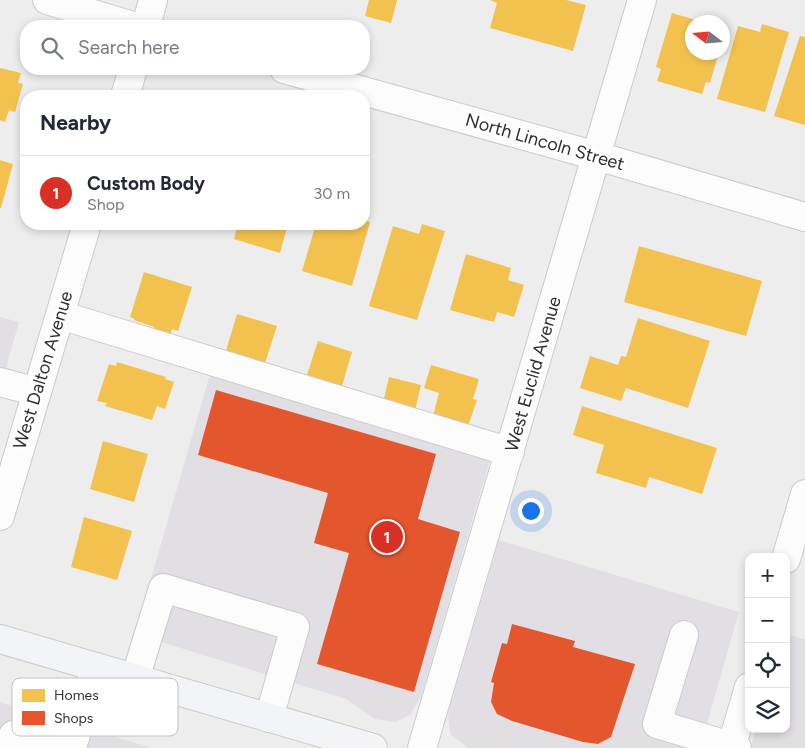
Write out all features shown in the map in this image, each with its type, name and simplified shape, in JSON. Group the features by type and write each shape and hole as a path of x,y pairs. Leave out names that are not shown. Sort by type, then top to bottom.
{"main road":[{"path":"0,639 133,678"},
{"path":"178,691 372,748"}],"street":[{"path":"47,0 113,20"},
{"path":"148,20 153,0"},
{"name":"West Euclid Avenue","path":"422,748 642,0"},
{"path":"127,90 131,75"},
{"name":"North Lincoln Street","path":"306,75 360,90"},
{"name":"North Lincoln Street","path":"370,93 597,156 805,217"},
{"name":"West Dalton Avenue","path":"0,516 85,230"},
{"path":"60,315 510,452"},
{"path":"0,382 37,392"},
{"path":"787,553 805,494"},
{"path":"136,678 163,588 295,627 269,718"},
{"path":"684,635 657,724 733,747 749,688"},
{"path":"93,678 96,667"},
{"path":"16,736 58,748"},
{"path":"72,748 76,736"}],"shaded area":[{"path":"0,317 19,322 0,389"},
{"path":"210,374 491,456 422,694 411,714 396,722 375,719 346,699 135,634"},
{"path":"499,540 739,612 700,748 468,748 450,734 448,714"},
{"path":"790,635 805,639 805,748 750,748 755,733 790,733"},
{"path":"0,702 12,706 12,736 112,736 152,748 0,748"}],"building: Homes":[{"path":"369,0 397,0 391,23 365,16"},
{"path":"490,0 566,0 586,5 573,51 490,28 497,3"},
{"path":"672,13 685,17 685,60 717,60 710,83 706,82 702,94 657,81 661,69 656,67"},
{"path":"762,24 789,32 765,112 717,99 728,60 730,60 738,26 760,32"},
{"path":"800,36 805,37 805,125 774,116"},
{"path":"0,68 20,73 18,83 23,84 15,112 9,110 5,122 0,120"},
{"path":"0,160 13,164 1,208 0,208"},
{"path":"422,224 445,231 417,320 369,306 393,226 419,234"},
{"path":"236,230 286,230 280,253 234,239"},
{"path":"314,230 368,230 352,286 302,271"},
{"path":"639,246 762,281 746,336 624,302"},
{"path":"466,254 511,268 508,280 524,285 514,317 497,312 494,322 450,310"},
{"path":"144,272 192,287 178,331 172,329 170,336 153,330 154,327 130,317"},
{"path":"237,314 277,326 264,366 225,354"},
{"path":"638,318 710,341 688,408 626,388 621,401 580,388 590,356 618,365 621,356 626,357"},
{"path":"318,341 352,352 342,386 307,375"},
{"path":"117,362 166,377 165,379 174,382 165,409 157,406 152,420 105,406 107,403 97,401 109,364 116,366"},
{"path":"431,365 479,379 473,399 477,400 468,426 433,416 439,393 424,388"},
{"path":"389,377 421,385 415,411 383,403"},
{"path":"582,406 717,448 702,494 649,477 646,488 596,473 604,445 573,435"},
{"path":"103,441 148,454 134,502 90,489"},
{"path":"84,517 132,531 117,580 71,567"}],"building: Shops":[{"path":"216,390 436,454 418,519 460,532 414,692 317,664 349,553 314,543 328,493 198,455"},
{"path":"512,624 575,641 573,647 635,664 611,737 598,744 583,742 512,721 497,714 491,702 494,683 491,682 502,643 507,644"}],"place":[{"name":"Custom Body","path":"387,537"}]}
